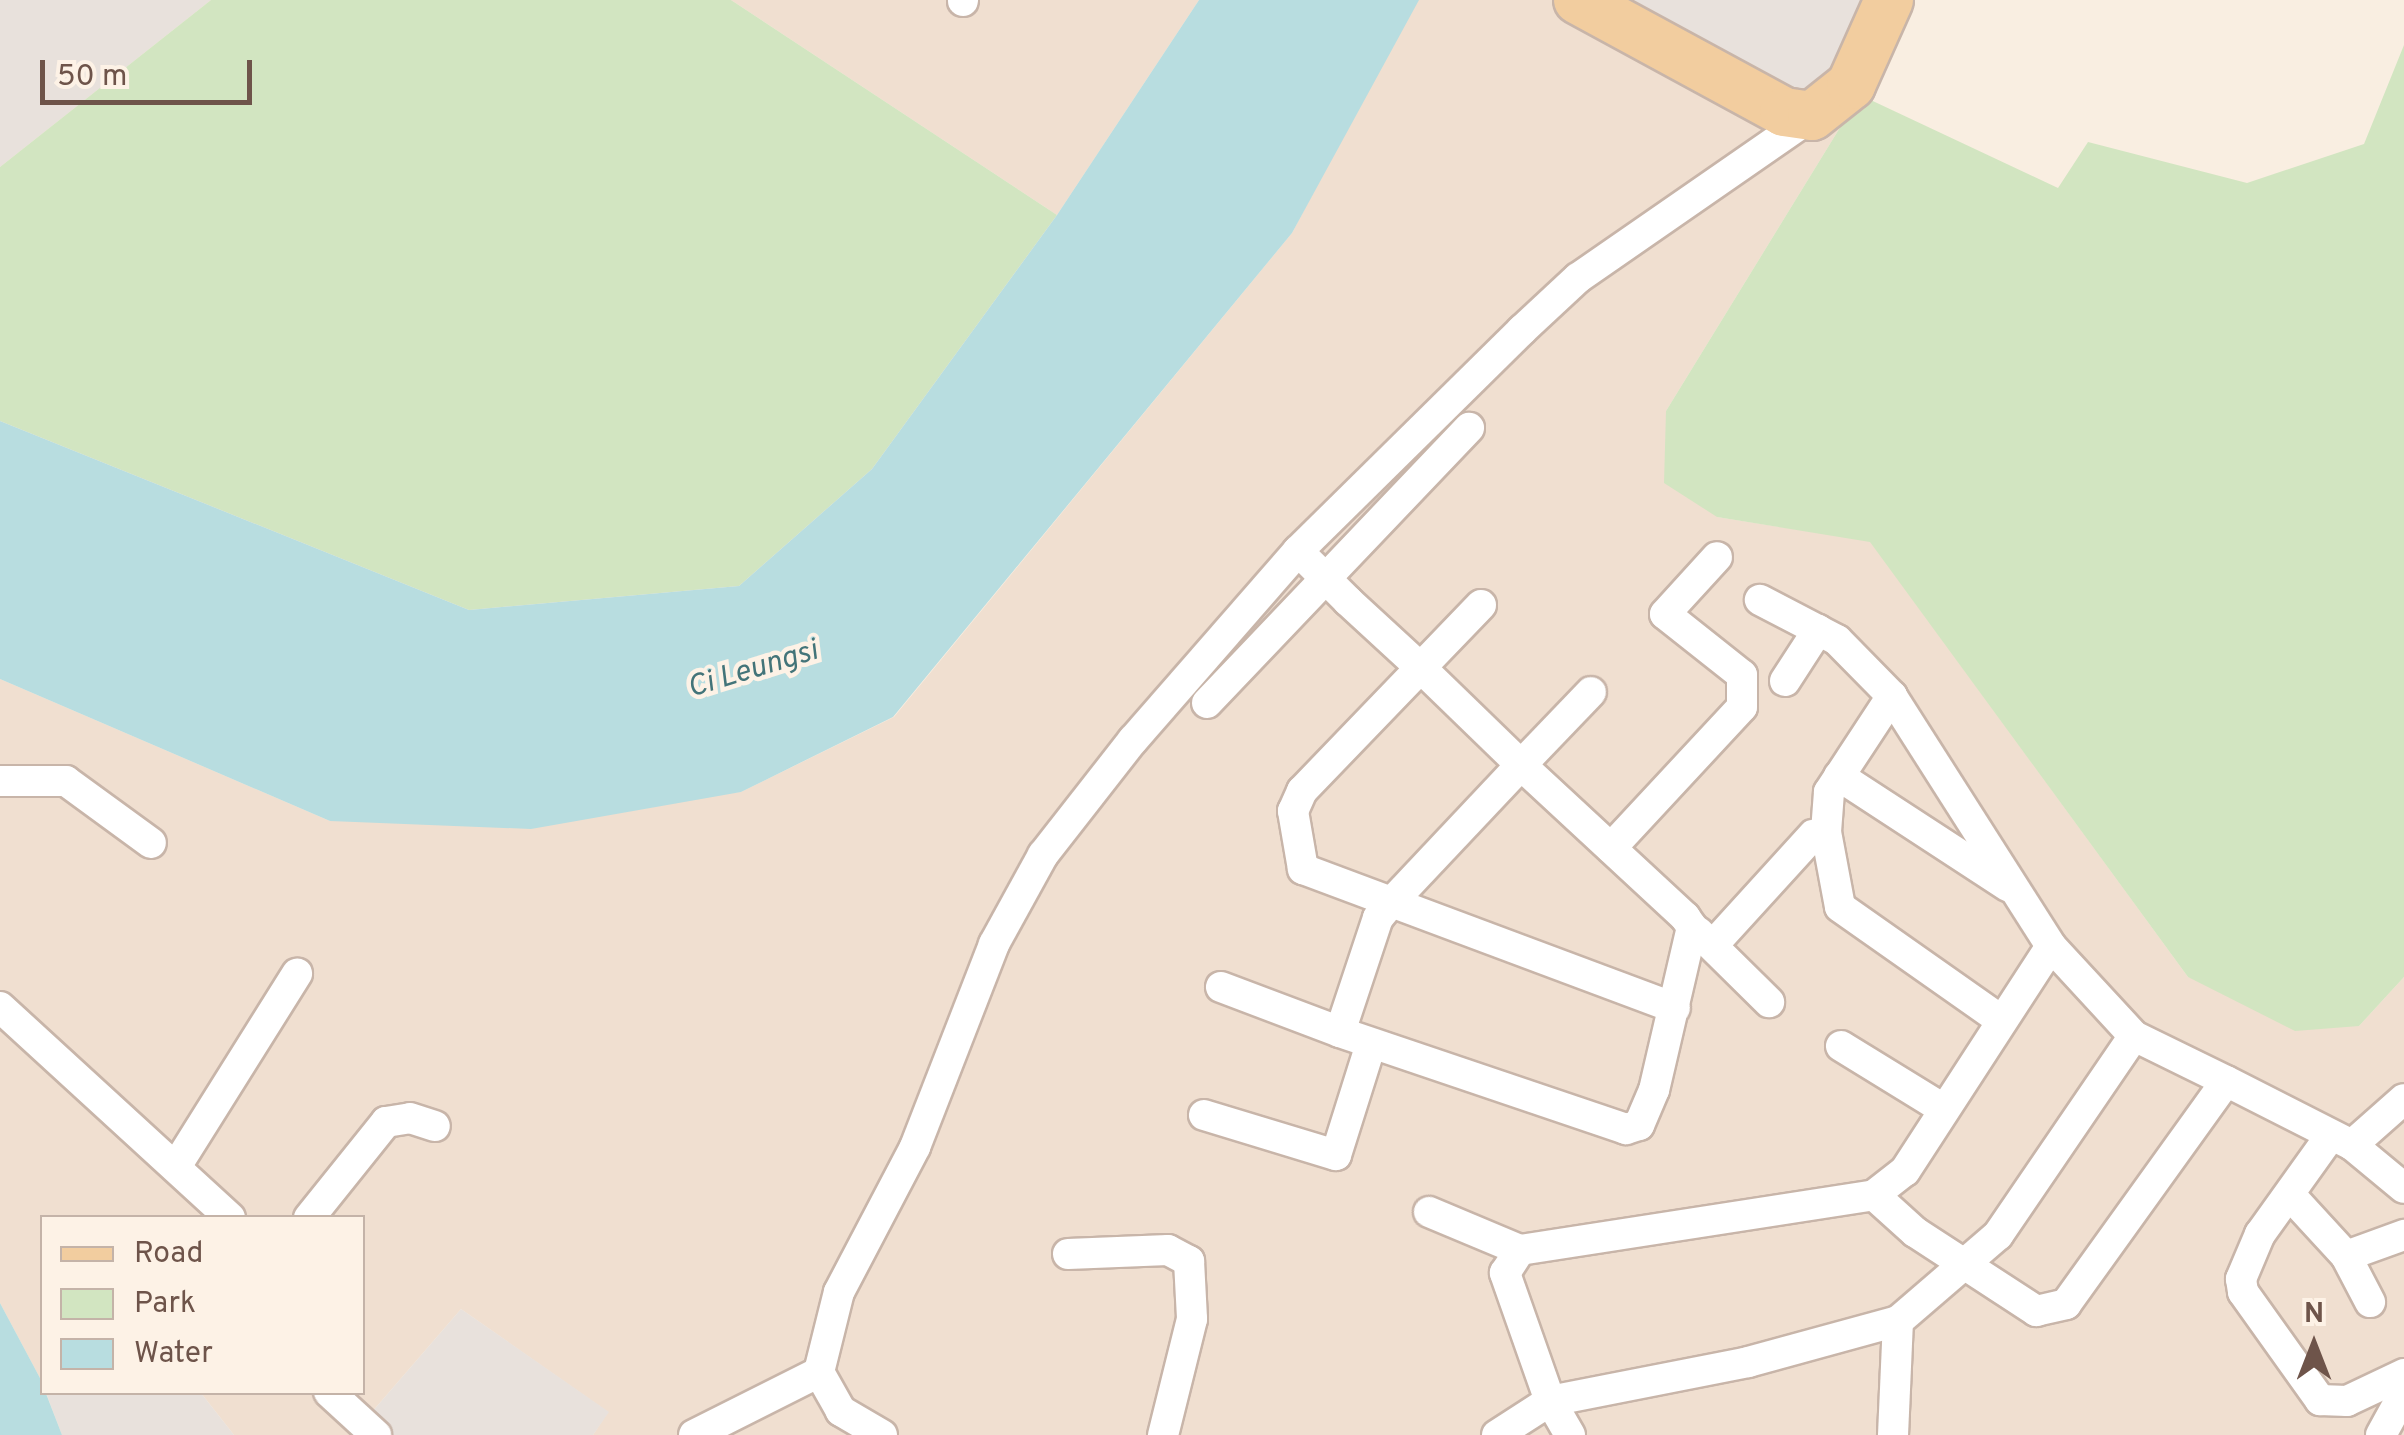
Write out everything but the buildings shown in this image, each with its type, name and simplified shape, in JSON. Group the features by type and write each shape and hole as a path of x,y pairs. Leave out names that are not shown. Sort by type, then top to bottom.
{"main road":[{"path":"1578,0 1784,112 1812,116 1851,86 1889,0"}],"street":[{"path":"882,1435 841,1411 819,1372 839,1292 914,1147 938,1076 1029,879 1132,740 1298,551 1578,278 1812,116"},
{"path":"1207,702 1470,428"},
{"path":"1298,551 1769,1002"},
{"path":"1611,848 1742,707 1742,675 1665,614 1717,557"},
{"path":"1760,600 1837,640 1892,696 2008,887 2051,946 2134,1036 2342,1140 2404,1188"},
{"path":"1481,605 1302,791 1293,811 1303,869 1675,1008"},
{"path":"1785,682 1818,630"},
{"path":"1340,1032 1378,918 1591,692"},
{"path":"1892,696 1839,776 1825,811 1826,832 1846,917 1998,1018"},
{"path":"1839,776 2008,887"},
{"path":"0,781 66,780 150,842"},
{"path":"1222,987 1371,1044 1626,1129 1646,1113 1675,1008 1703,936 1814,836"},
{"path":"1428,1212 1520,1250 1874,1195 1904,1171 1998,1018 2051,946"},
{"path":"178,1165 297,974"},
{"path":"0,1007 178,1165 227,1215"},
{"path":"1498,1435 1550,1401 1748,1362 1898,1321 1998,1235 2134,1036"},
{"path":"1204,1116 1336,1155 1371,1044"},
{"path":"1841,1046 1940,1107"},
{"path":"1874,1195 1916,1232 1966,1260 2036,1311 2066,1304 2226,1081"},
{"path":"2404,1099 2342,1140 2290,1195 2260,1234 2240,1279 2243,1292 2320,1400 2347,1401 2404,1374"},
{"path":"311,1215 386,1122 410,1118 435,1126"},
{"path":"2290,1195 2346,1256 2370,1302"},
{"path":"2346,1256 2404,1235"},
{"path":"1068,1254 1168,1250 1188,1261 1192,1319 1163,1435"},
{"path":"1520,1250 1505,1273 1550,1401 1570,1435"},
{"path":"1893,1435 1898,1321"},
{"path":"694,1435 819,1372"},
{"path":"2381,1435 2404,1392"},
{"path":"331,1395 376,1435"}],"shaded area":[{"path":"0,0 211,0 0,167"},
{"path":"731,0 1199,0 1057,215"},
{"path":"1414,0 1578,0 1860,95 1666,411 1717,517 1870,541 2188,977 2359,1026 2404,977 2404,1435 593,1435 608,1412 461,1309 352,1435 234,1435 203,1395 365,1395 365,1215 40,1215 40,1378 0,1303 0,679 330,821 741,792 894,717 1292,233"},
{"path":"1578,0 1904,0 1860,95 1762,99"},
{"path":"461,1309 609,1412 593,1435 352,1435"},
{"path":"47,1395 203,1395 234,1435 62,1435"}],"green space":[{"path":"211,0 731,0 1057,215 872,469 739,586 469,610 0,421 0,167"},
{"path":"2404,45 2404,977 2359,1026 2295,1031 2188,977 1870,542 1717,517 1664,483 1666,411 1860,95 2058,188 2088,142 2247,183 2364,144"}],"water":[{"name":"Ci Leungsi","path":"1199,0 1419,0 1292,233 893,717 741,792 531,829 330,821 0,679 0,421 469,610 739,586 872,469 1057,215"},
{"path":"0,1303 40,1378 40,1395 47,1395 62,1435 0,1435"}]}
